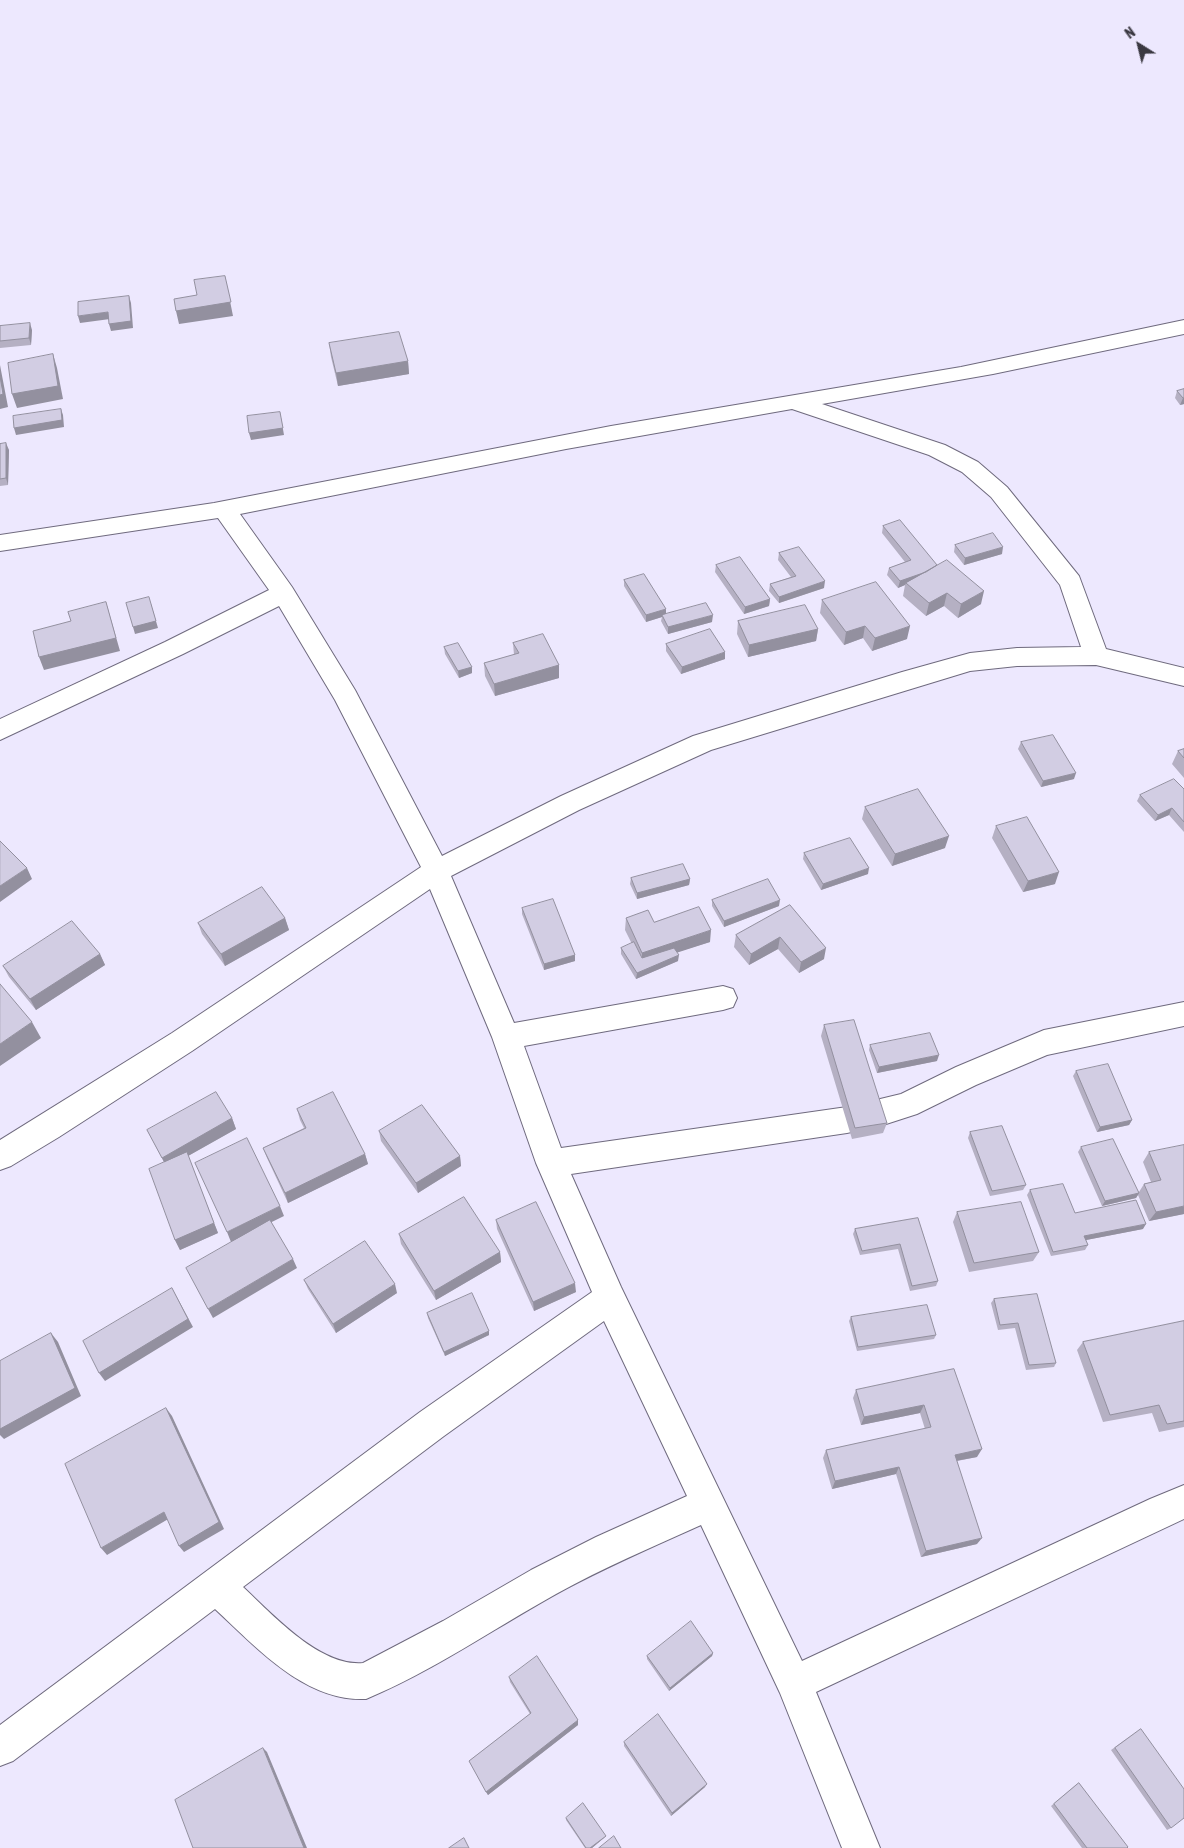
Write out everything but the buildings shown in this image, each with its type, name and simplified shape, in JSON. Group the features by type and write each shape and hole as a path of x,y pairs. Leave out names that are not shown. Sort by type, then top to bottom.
{"street":[{"path":"0,543 96,531 362,484 566,442 791,401 932,379 1184,327"},
{"path":"791,401 937,450 970,467 999,492 1071,582 1096,656"},
{"path":"224,509 284,593 346,697 436,871 506,1037 551,1163 610,1298 794,1683 858,1847"},
{"path":"0,730 174,648 284,593"},
{"path":"0,1156 48,1128 182,1042 436,871 570,803 702,743 970,662 1017,658 1096,656 1184,678"},
{"path":"506,1037 723,998"},
{"path":"551,1163 738,1137 847,1120 883,1112 907,1105 966,1076 1044,1043 1184,1014"},
{"path":"0,1137 48,1128"},
{"path":"0,1748 432,1424 610,1298"},
{"path":"794,1683 1184,1502"},
{"path":"216,1586 295,1656 329,1675 350,1682 366,1681 456,1634 560,1574 608,1549 708,1504"}]}
